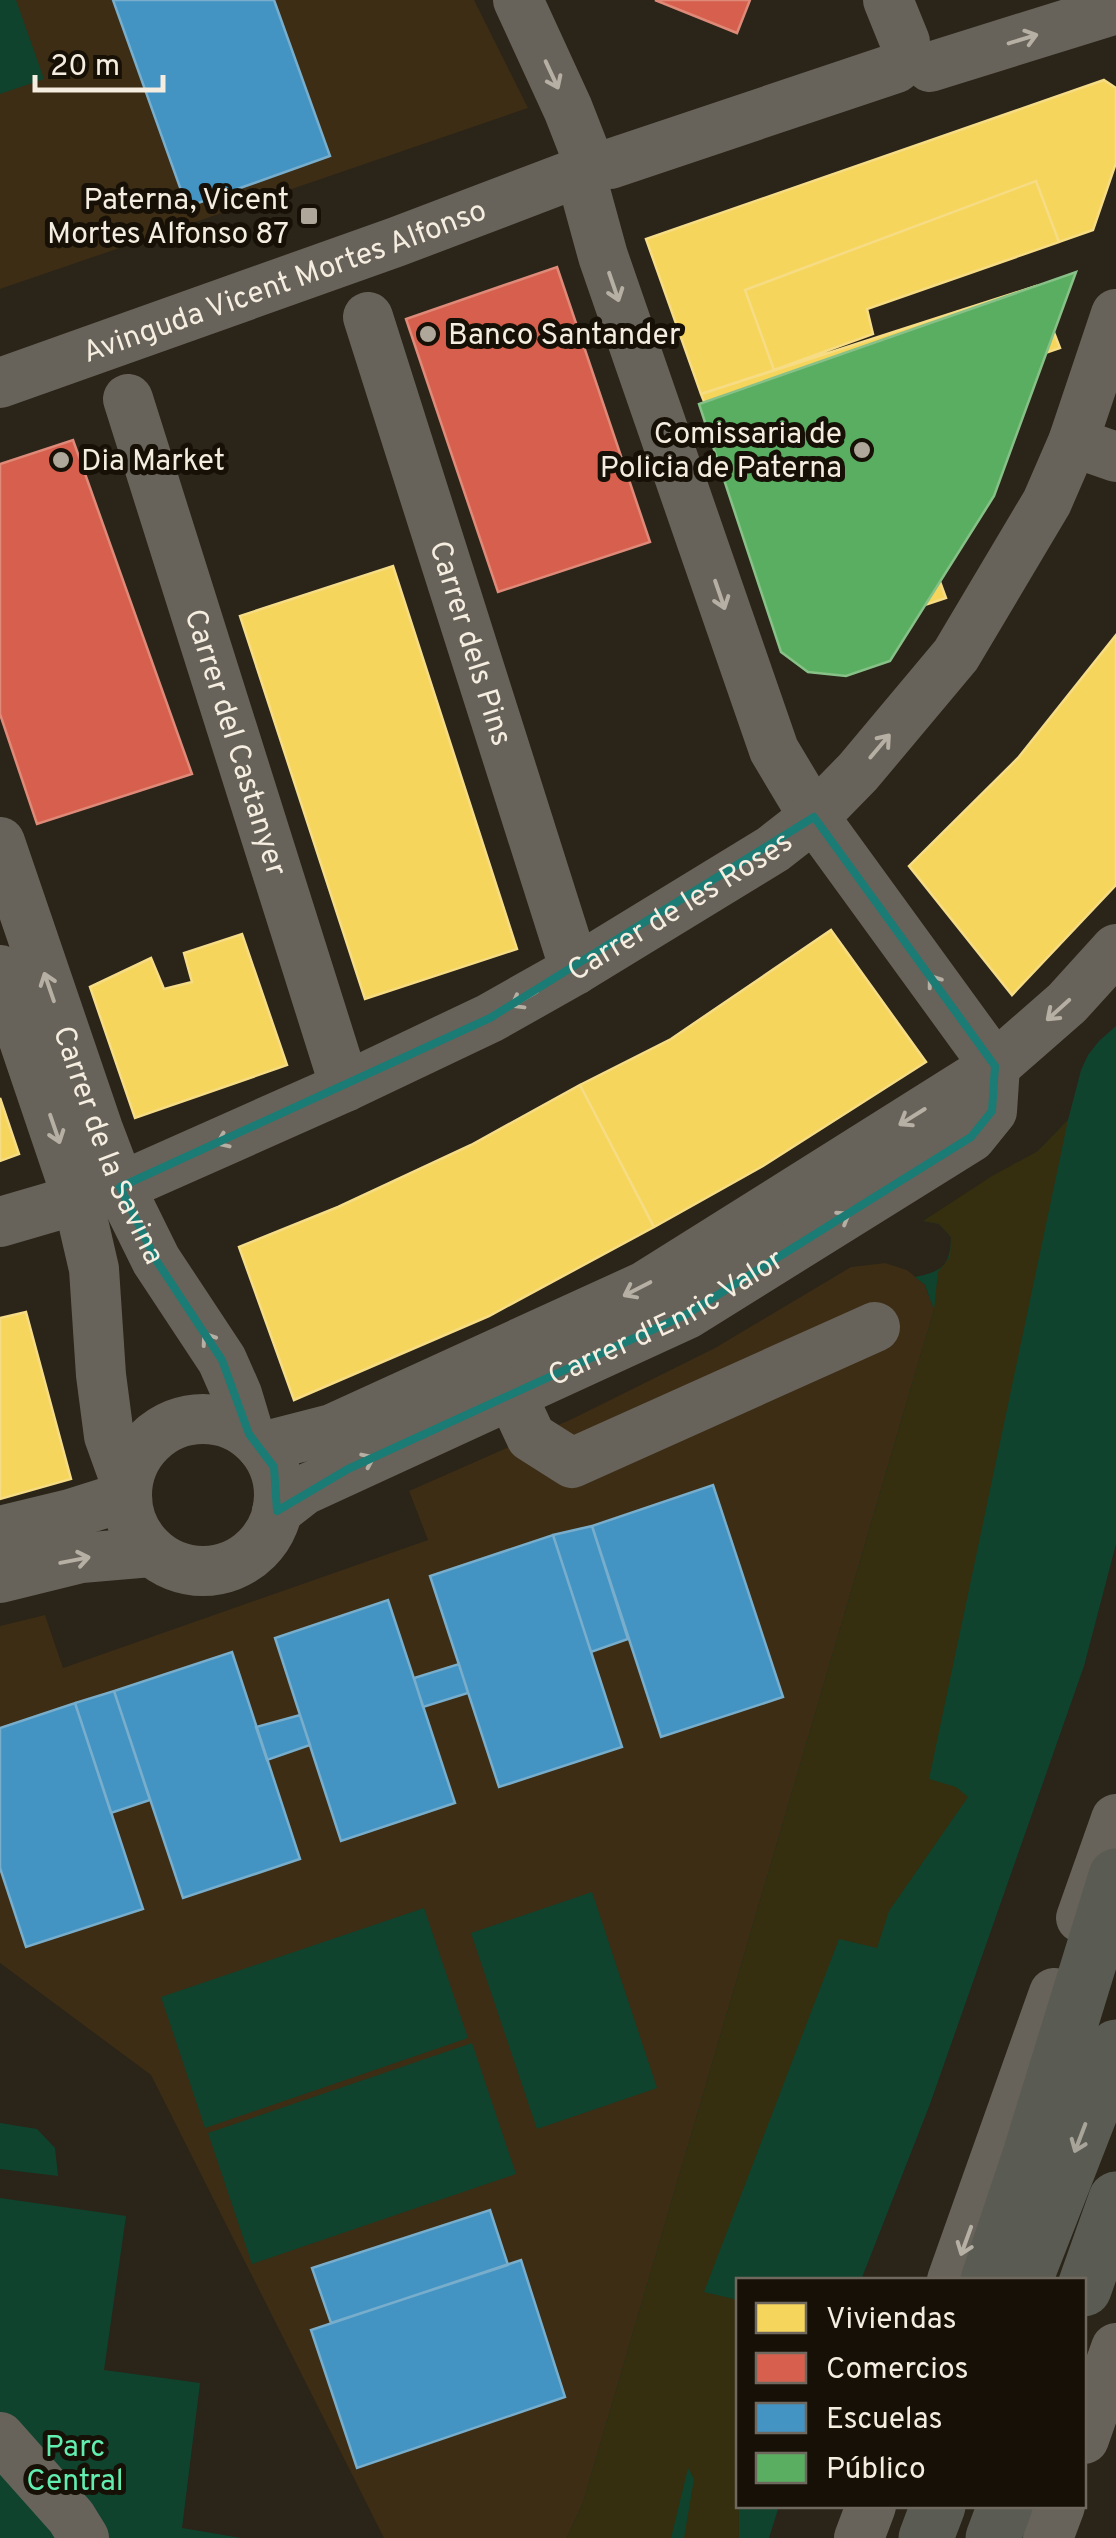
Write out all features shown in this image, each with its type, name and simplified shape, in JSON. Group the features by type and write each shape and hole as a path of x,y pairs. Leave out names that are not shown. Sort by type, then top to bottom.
{"main road":[{"path":"989,2278 1116,1876"},
{"path":"1026,2278 1116,2047"},
{"path":"1086,2283 1116,2199"},
{"path":"902,2538 912,2508"},
{"path":"926,2538 937,2508"},
{"path":"993,2538 1004,2508"}],"street":[{"path":"518,0 587,171 603,256 774,750 814,818 995,1066"},
{"name":"Avinguda Vicent Mortes Alfonso","path":"0,383 396,242 1032,0"},
{"name":"Avinguda Vicent Mortes Alfonso","path":"908,44 1116,9"},
{"name":"Carrer de les Roses","path":"0,1222 99,1193 346,1087 490,1018 772,849 814,818 956,655 1047,502 1095,450 1116,314"},
{"name":"Carrer dels Pins","path":"368,317 575,970"},
{"name":"Carrer del Castanyer","path":"128,399 346,1087"},
{"name":"Carrer de la Savina","path":"0,842 98,1129 94,1270 101,1375 110,1436 127,1491"},
{"name":"Carrer d'Enric Valor","path":"255,1441 332,1430 645,1286 995,1066 1067,1003 1116,949"},
{"name":"Carrer de la Savina","path":"0,970 99,1193 156,1260 222,1360 255,1441"},
{"name":"Carrer d'Enric Valor","path":"277,1511 304,1490 687,1314 971,1137 992,1111 995,1066"},
{"path":"511,1394 531,1437 572,1463 874,1328"},
{"path":"207,1419 230,1424 255,1441 274,1466 279,1489 269,1533 255,1550 236,1564 215,1571 192,1571 170,1565 151,1552 129,1517 127,1491 134,1464 146,1445 163,1430 184,1421 207,1419"},
{"path":"0,1531 70,1514 127,1491"},
{"path":"0,1578 81,1558 151,1552"},
{"path":"953,2278 1116,1819"},
{"path":"1086,2434 1116,2348"},
{"path":"0,2437 71,2517 84,2538"},
{"path":"859,2538 870,2508"},
{"path":"1048,2538 1059,2508"}],"highlighted area":[{"path":"814,817 995,1066 992,1111 971,1137 687,1314 348,1469 277,1511 274,1467 249,1434 222,1360 156,1260 120,1187 490,1018"}],"shaded area":[{"path":"0,0 474,0 528,108 0,289"},
{"path":"885,1263 907,1270 925,1285 934,1310 583,2503 567,2538 384,2538 151,2075 0,1963 0,1626 45,1615 63,1668 428,1540 409,1491 572,1419 715,1348 851,1267"}],"green space":[{"path":"0,0 16,0 44,79 0,94"},
{"path":"1116,1026 1116,1544 1084,1666 930,2104 862,2278 736,2278 736,2508 778,2508 769,2538 567,2538 583,2503 934,1310 925,1285 915,1277 943,1266 949,1255 951,1237 939,1224 923,1221 1038,1151 1068,1120 1081,1070 1099,1041"},
{"path":"592,1892 657,2088 537,2129 471,1933"},
{"path":"424,1908 468,2038 205,2128 161,1997"},
{"path":"472,2043 516,2174 252,2264 208,2133"},
{"path":"0,2123 37,2129 55,2148 58,2176 0,2169"},
{"name":"Parc Central","path":"0,2198 126,2216 104,2370 200,2383 182,2528 241,2538 0,2538"}],"sand":[{"path":"1068,1120 929,1779 956,1787 968,1797 889,1911 877,1948 839,1939 704,2292 736,2301 739,2538 684,2538 694,2479 688,2468 671,2538 567,2538 583,2503 934,1310 938,1272 950,1257 951,1237 939,1224 923,1221 1038,1151"}],"building: Viviendas":[{"path":"1104,80 1116,88 1116,163 1093,230 1059,242 1036,181 745,290 774,370 701,394 646,239"},
{"path":"1036,181 1059,242 867,309 873,334 774,370 745,290"},
{"path":"1036,286 1060,348 728,461 701,394"},
{"path":"885,426 897,465 867,478 903,598 851,614 797,460"},
{"path":"792,439 851,614 786,638 727,458"},
{"path":"897,465 946,598 910,610 867,478"},
{"path":"393,566 517,949 365,999 240,616"},
{"path":"1116,635 1116,885 1012,995 909,866 1018,758"},
{"path":"831,930 926,1062 763,1166 654,1227 580,1085 671,1039"},
{"path":"242,934 287,1065 135,1118 90,987 151,958 164,989 192,982 184,953"},
{"path":"580,1085 654,1227 489,1316 294,1400 239,1247 338,1207 471,1145"},
{"path":"0,1098 19,1154 0,1161"},
{"path":"26,1312 71,1479 0,1499 0,1318"}],"building: Comercios":[{"path":"655,0 750,0 737,33"},
{"path":"557,267 650,542 498,592 406,319"},
{"path":"73,440 192,774 37,824 0,714 0,464"}],"building: Escuelas":[{"path":"113,0 274,0 330,156 187,207"},
{"path":"713,1485 783,1697 661,1737 592,1526"},
{"path":"592,1526 628,1639 591,1652 553,1535"},
{"path":"553,1535 622,1747 499,1787 430,1576"},
{"path":"388,1600 455,1803 341,1841 275,1638"},
{"path":"232,1652 300,1859 183,1898 114,1691"},
{"path":"459,1664 468,1693 423,1707 414,1678"},
{"path":"114,1691 150,1800 111,1813 75,1703"},
{"path":"75,1703 143,1909 26,1947 0,1868 0,1728"},
{"path":"300,1715 310,1745 267,1760 256,1727"},
{"path":"490,2210 508,2265 331,2323 312,2268"},
{"path":"521,2260 565,2397 357,2468 311,2330"}],"building: Público":[{"name":"Comissaria de Policia de Paterna","path":"1076,272 994,496 890,661 846,676 808,672 781,652 699,404"}],"place":[{"name":"Paterna, Vicent Mortes Alfonso 87","path":"309,216"},
{"name":"Banco Santander","path":"428,334"},
{"name":"Comissaria de Policia de Paterna","path":"862,450"},
{"name":"Dia Market","path":"61,460"}]}
